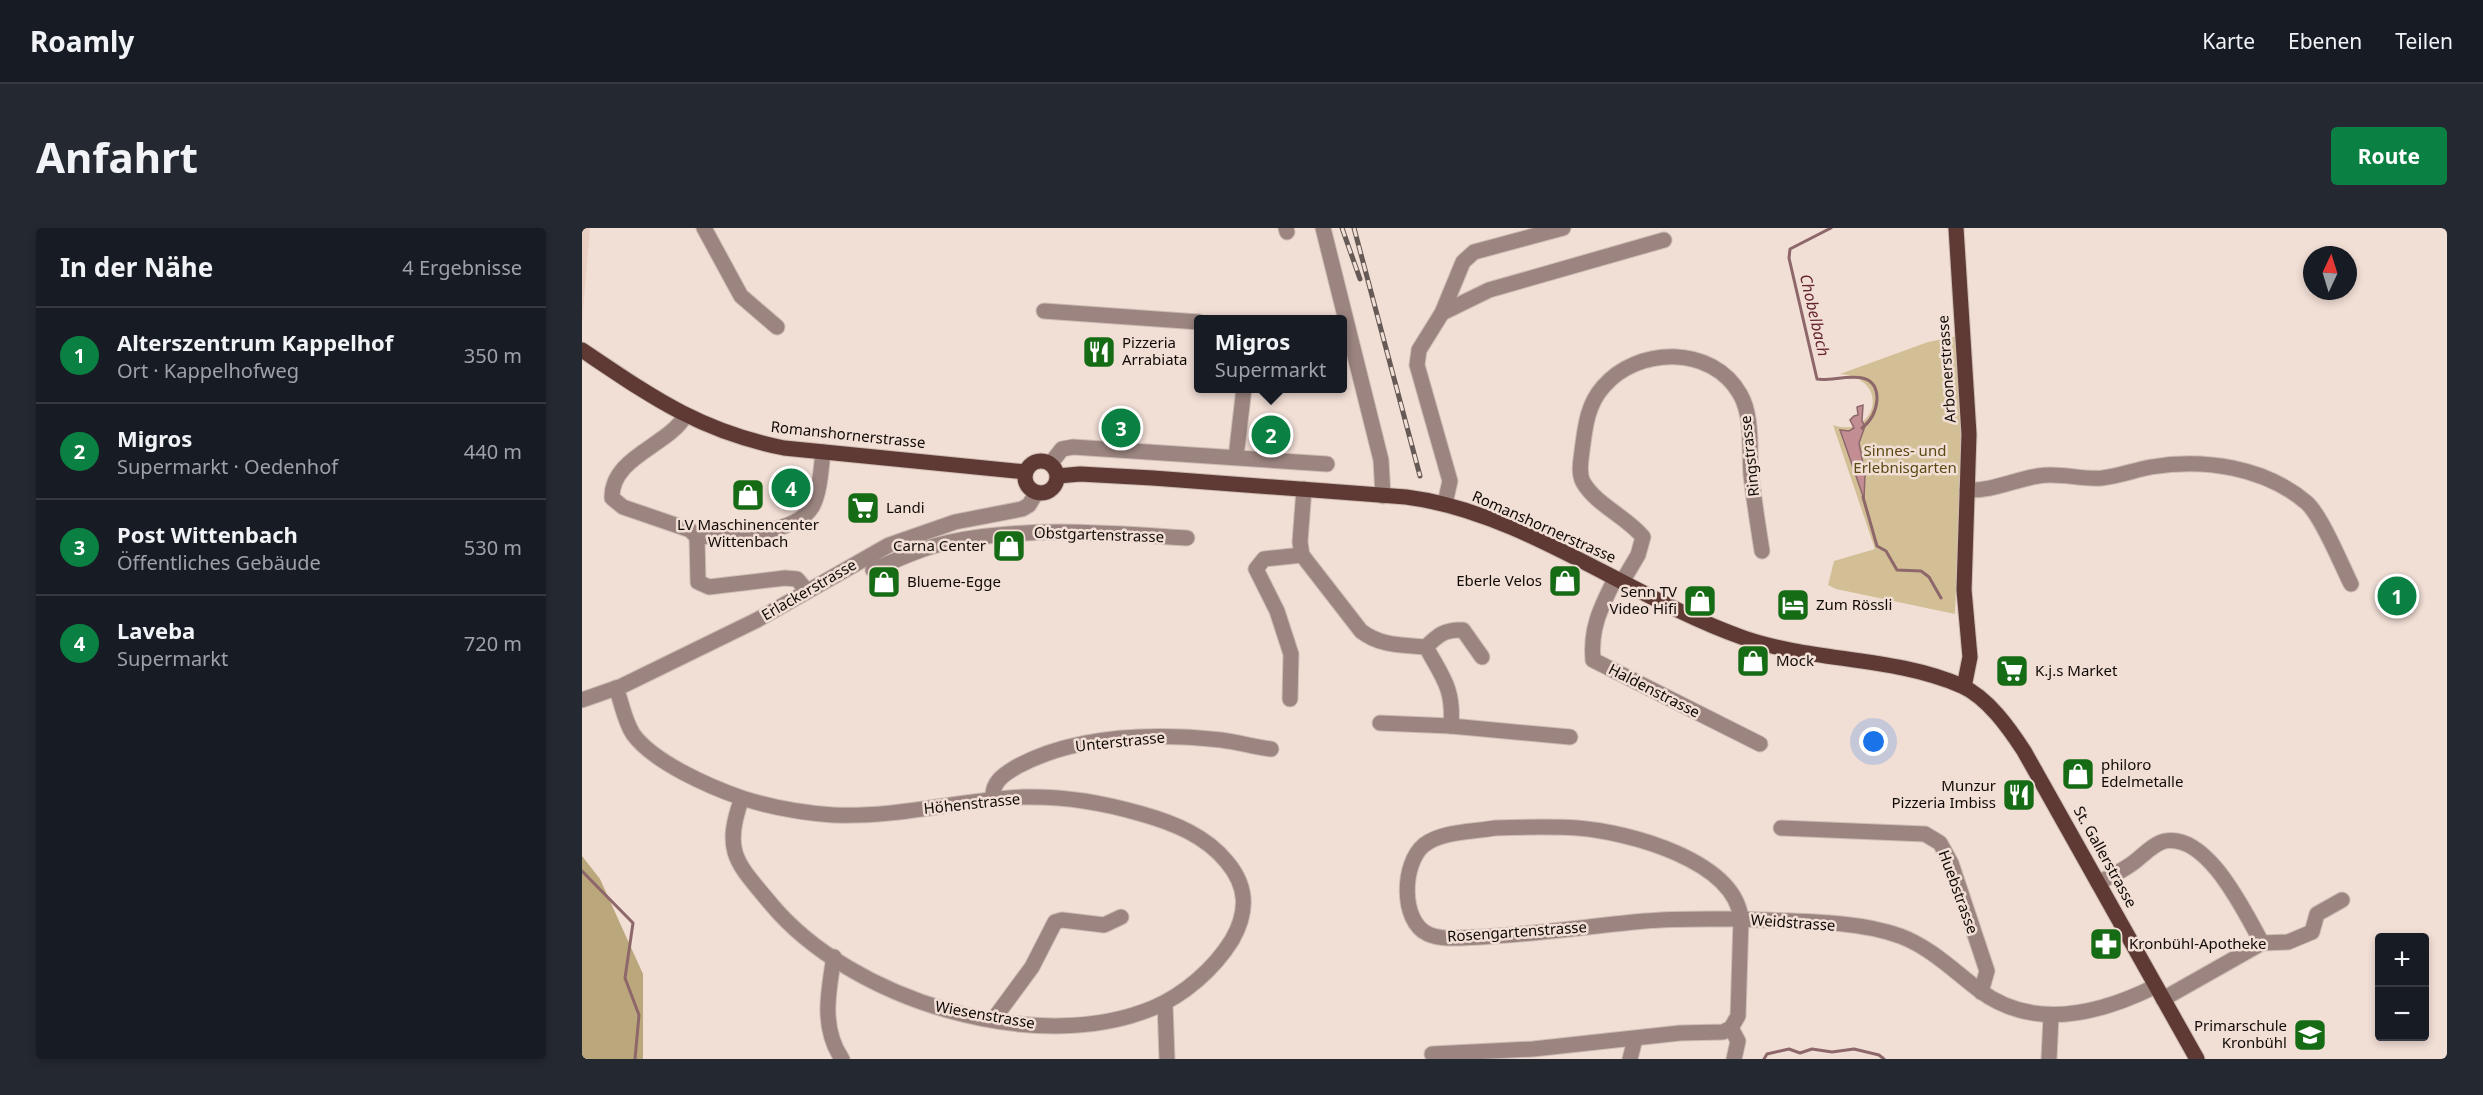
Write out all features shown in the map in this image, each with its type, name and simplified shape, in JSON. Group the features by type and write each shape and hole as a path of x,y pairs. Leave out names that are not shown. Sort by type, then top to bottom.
{"main road":[{"name":"Arbonerstrasse","path":"1956,228 1969,398 1964,604 1970,657 1964,687"},
{"name":"Romanshornerstrasse","path":"582,350 685,416 721,432 751,441 823,452 1007,468 1026,472"},
{"path":"1038,461 1054,470 1052,490 1036,493 1027,484 1026,472 1030,465 1038,461"},
{"name":"Romanshornerstrasse","path":"1054,470 1080,474 1304,489 1445,503 1512,529 1697,619 1748,639 1904,669 1964,687"},
{"name":"St. Gallerstrasse","path":"1964,687 1994,712 2015,737 2197,1059"}],"street":[{"path":"704,228 741,296 777,327"},
{"path":"1323,228 1345,315"},
{"path":"1445,503 1450,481 1417,365 1419,350 1442,312 1463,262 1474,252 1563,228"},
{"path":"1442,312 1489,290 1664,240"},
{"path":"1044,311 1194,322"},
{"path":"1347,324 1381,460 1383,496"},
{"name":"Ringstrasse","path":"1618,581 1638,555 1643,537 1584,483 1580,465 1585,426 1590,406 1604,385 1625,370 1651,359 1679,356 1706,363 1728,378 1741,395 1747,417 1753,496 1762,551"},
{"path":"1229,456 1243,393"},
{"path":"685,416 675,429 628,463 620,475 612,498 623,507 690,530 697,537 699,582 709,587 785,578 797,579 807,591"},
{"path":"1054,470 1059,452 1068,447 1328,464"},
{"path":"697,537 763,532 792,523 808,513 815,501 823,452"},
{"path":"1967,490 1989,490 2046,475 2100,478 2191,462 2247,472 2269,480 2308,504 2350,584"},
{"path":"1304,489 1300,542 1302,555 1361,631 1370,638 1380,642 1426,647"},
{"name":"Erlackerstrasse","path":"582,700 616,688 758,620 889,545 928,530 1022,509 1029,505 1036,493"},
{"path":"982,517 985,537"},
{"name":"Obstgartenstrasse","path":"873,570 949,542 1036,531 1083,531 1187,538"},
{"path":"1290,699 1291,654 1279,618 1256,569 1264,559 1302,555"},
{"name":"Haldenstrasse","path":"1618,581 1596,618 1591,639 1593,660 1760,744"},
{"path":"1426,647 1439,634 1450,629 1463,630 1482,657"},
{"path":"1426,647 1450,692 1453,703 1451,726"},
{"name":"Höhenstrasse","path":"616,688 625,719 642,746 691,775 742,798 779,807 833,815 876,814 993,800 1051,798 1123,809 1181,827 1221,854 1242,886 1243,917 1226,950 1197,980"},
{"path":"1380,723 1451,726 1570,736"},
{"name":"Unterstrasse","path":"993,800 994,787 1008,772 1053,752 1088,742 1171,737 1224,740 1271,748"},
{"name":"Wiesenstrasse","path":"742,798 734,818 732,839 736,862 779,914 809,941 871,981 910,999 993,1020 1052,1026 1091,1025 1136,1016 1165,1003 1197,980"},
{"name":"Rosengartenstrasse","path":"1495,828 1579,828 1632,838 1697,864 1728,887 1738,903 1741,920 1685,918 1543,933 1434,936 1422,929 1409,906 1410,873 1415,858 1424,846 1449,835 1495,828"},
{"name":"Huebstrasse","path":"1781,828 1925,834 1940,843 1951,863 1987,970 1981,992"},
{"path":"2098,883 2129,866 2160,843 2170,841 2186,845 2212,863 2234,892 2262,943 2288,942 2312,932 2317,914 2342,900"},
{"path":"993,1020 1032,967 1055,922 1062,920 1104,925 1121,917"},
{"name":"Weidstrasse","path":"1731,1028 1738,1016 1741,920 1856,927 1899,936 1920,945 1981,992 2018,1011 2051,1016 2159,992 2262,943"},
{"path":"834,957 827,1005 833,1042 842,1059"},
{"path":"1165,1003 1167,1059"},
{"path":"2049,1059 2051,1016"},
{"path":"1432,1054 1533,1049 1723,1032 1731,1028 1738,1041 1734,1059"},
{"path":"1630,1059 1635,1039"}],"shaded area":[{"path":"582,228 590,228 582,323"},
{"path":"1863,405 1862,421 1865,426 1859,443 1865,474 1864,499 1840,430 1849,431 1854,428 1850,420 1858,415 1857,407"},
{"path":"582,856 600,879 643,974 643,1059 582,1059"}],"green space":[{"name":"Sinnes- und Erlebnisgarten","path":"1958,336 1962,436 1955,614 1836,589 1828,585 1834,561 1875,549 1833,425 1847,427 1859,424 1867,417 1872,407 1872,396 1867,386 1857,378 1840,374 1928,342"}],"waterway":[{"name":"Chobelbach","path":"1831,228 1790,249 1789,258 1817,379 1863,378 1875,389 1876,408 1862,428"},
{"name":"Chobelbach","path":"1863,497 1877,546 1886,551 1897,570 1921,571 1929,577 1941,598"},
{"path":"582,871 633,923 625,978 639,1015 635,1059"},
{"name":"Chobelbach","path":"1764,1059 1767,1054 1789,1049 1800,1053 1812,1049 1832,1052 1854,1049 1879,1055 1884,1059"}],"railway":[{"path":"1342,228 1360,279"},
{"path":"1354,228 1420,476"}],"place":[{"name":"Pizzeria Arrabiata","path":"1099,352"},
{"name":"Post Wittenbach","path":"1121,428"},
{"name":"Migros","path":"1271,435"},
{"name":"Laveba","path":"791,488"},
{"name":"LV Maschinencenter Wittenbach","path":"748,495"},
{"name":"Landi","path":"863,508"},
{"name":"Carna Center","path":"1009,546"},
{"name":"Eberle Velos","path":"1565,581"},
{"name":"Blueme-Egge","path":"884,582"},
{"name":"Alterszentrum Kappelhof","path":"2397,596"},
{"name":"Senn TV Video Hifi","path":"1700,601"},
{"name":"Zum Rössli","path":"1793,605"},
{"name":"Mock","path":"1753,661"},
{"name":"K.j.s Market","path":"2012,671"},
{"name":"philoro Edelmetalle","path":"2078,774"},
{"name":"Munzur Pizzeria Imbiss","path":"2019,795"},
{"name":"Kronbühl-Apotheke","path":"2106,944"},
{"name":"Primarschule Kronbühl","path":"2310,1035"}]}
